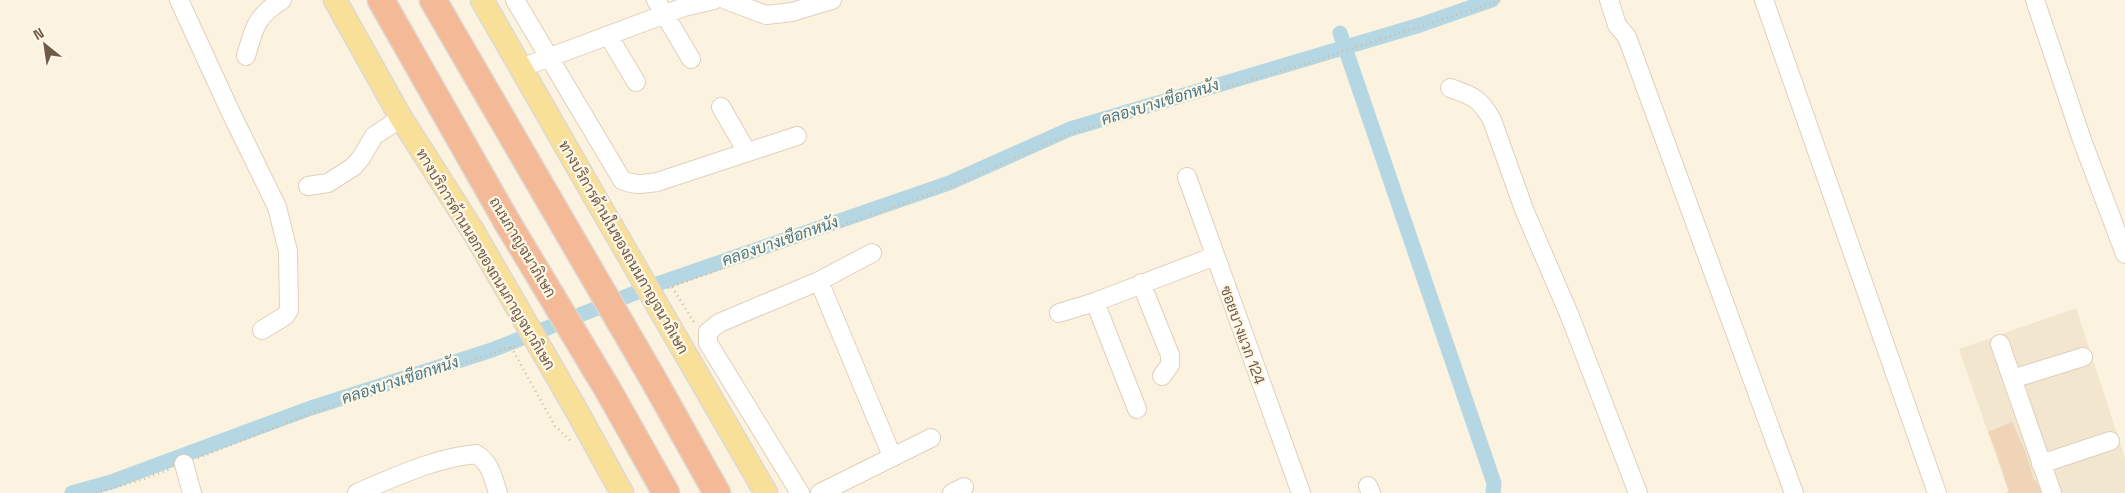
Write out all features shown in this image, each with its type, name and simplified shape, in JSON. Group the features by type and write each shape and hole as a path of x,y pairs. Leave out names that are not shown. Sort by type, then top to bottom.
{"highway":[{"name":"ถนนกาญจนาภิเษก","path":"381,0 507,222 608,390 666,493"},
{"path":"433,0 717,493"}],"main road":[{"name":"ทางบริการด้านนอกของถนนกาญจนาภิเษก","path":"335,0 401,118 473,231 622,493"},
{"path":"347,0 370,60"},
{"name":"ทางบริการด้านในของถนนกาญจนาภิเษก","path":"482,0 592,194 766,493"}],"street":[{"path":"178,0 277,207 288,251 289,310 285,316 262,330"},
{"path":"246,56 257,21 282,0"},
{"path":"515,0 622,180 640,185 657,182 797,136"},
{"path":"521,68 608,35 660,8 684,7 714,0"},
{"path":"726,0 766,15 792,12 832,0"},
{"path":"1609,0 1617,24 1627,37 1794,493"},
{"path":"1764,0 1938,493"},
{"path":"2035,0 2082,140 2125,254"},
{"path":"660,8 691,59"},
{"path":"608,35 636,82"},
{"path":"1450,88 1475,96 1485,107 1492,120 1525,212 1573,323 1638,493"},
{"path":"720,107 747,152"},
{"path":"308,186 328,183 353,167 361,158 374,136 401,118"},
{"name":"ซอยบางแวก 124","path":"1187,177 1301,493"},
{"path":"800,493 708,343 708,332 719,323 819,281 872,253"},
{"path":"1059,313 1095,302 1215,256"},
{"path":"819,281 892,456"},
{"path":"1141,283 1170,355 1170,365 1162,376"},
{"path":"1095,302 1137,409"},
{"path":"2000,344 2052,493"},
{"path":"2012,379 2083,357"},
{"path":"820,493 932,438"},
{"path":"2041,464 2110,441"},
{"path":"356,493 420,467 446,459 476,454 484,459 491,470 498,493"},
{"path":"184,464 192,493"}],"path":[{"path":"663,290 952,186 1070,134 1311,62 1502,0"},
{"path":"672,287 708,343"},
{"path":"96,493 144,479 311,413 520,344"},
{"path":"511,347 555,426 572,442"}],"shaded area":[{"path":"2076,308 2125,458 2125,493 2009,493 1959,349"}],"building":[{"path":"2012,422 2026,453 2034,481 2036,480 2041,493 2005,493 2009,492 1988,432"}],"waterway":[{"name":"คลองบางเชือกหนัง","path":"72,493 111,482 311,408 492,350 660,283 949,183 1070,129 1420,25 1492,0"},
{"path":"1340,33 1494,483 1493,493"}]}
